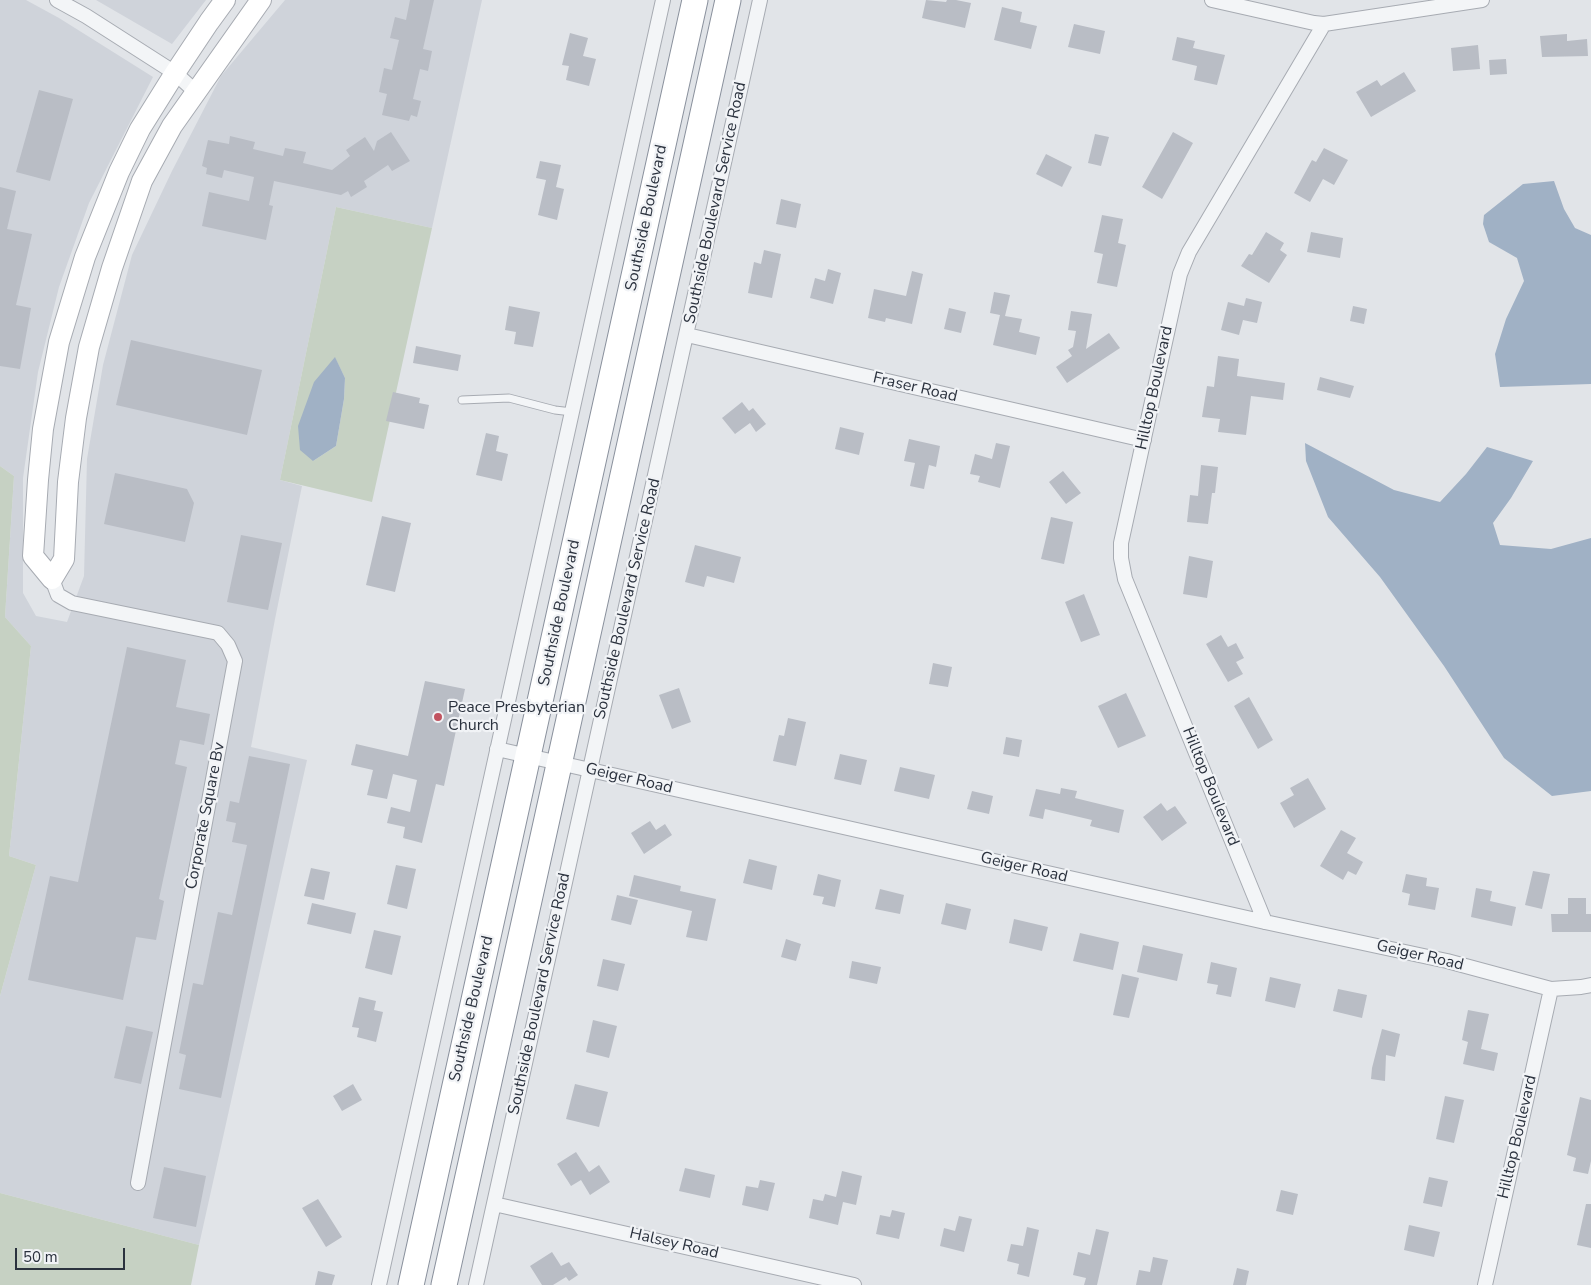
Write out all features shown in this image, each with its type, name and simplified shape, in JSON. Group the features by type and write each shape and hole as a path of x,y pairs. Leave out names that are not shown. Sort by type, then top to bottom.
{"highway":[{"name":"Southside Boulevard","path":"411,1285 695,0"},
{"name":"Southside Boulevard","path":"444,1285 728,0"}],"street":[{"path":"57,0 86,16 175,73 196,92"},
{"path":"225,0 208,22 140,129 119,172 85,257 60,342 43,429 33,556 52,579 64,559 68,482 76,418 89,347 112,268 142,181 172,126 261,0"},
{"path":"378,1285 663,0"},
{"name":"Southside Boulevard Service Road","path":"476,1285 760,0"},
{"path":"1212,0 1324,24 1482,0"},
{"name":"Hilltop Boulevard","path":"1265,922 1125,579 1121,558 1121,543 1180,274 1189,252 1324,24"},
{"path":"85,257 112,268"},
{"name":"Fraser Road","path":"687,335 1144,440"},
{"name":"Corporate Square Bv","path":"52,579 58,595 72,603 218,633 228,645 235,661 138,1183"},
{"name":"Geiger Road","path":"497,748 1265,922 1447,961 1551,989 1591,985"},
{"name":"Hilltop Boulevard","path":"1485,1285 1551,989"},
{"name":"Halsey Road","path":"494,1204 854,1285"}],"lane":[{"path":"462,400 509,398 556,410 572,412"}],"shaded area":[{"path":"0,0 26,0 59,18 153,77 89,203 59,287 38,372 23,478 23,593 36,616 67,622 84,576 87,459 103,365 132,255 172,171 221,76 285,0 482,0 432,228 336,207 280,480 302,486 251,747 307,760 199,1245 0,1193 0,996 36,865 9,856 31,646 5,617 14,476 0,466"},
{"path":"96,0 206,0 172,44"}],"green space":[{"path":"336,207 432,228 372,502 280,480","holes":["335,358 345,378 344,399 336,446 313,461"]},
{"path":"0,466 14,476 5,617 31,646 9,856 36,865 0,996"},
{"path":"0,1193 199,1245 191,1285 0,1285"}],"water":[{"path":"1554,181 1564,209 1575,228 1591,235 1591,384 1500,387 1495,354 1506,319 1524,281 1517,258 1489,242 1483,224 1484,215 1523,184"},
{"path":"335,357 345,378 344,399 336,446 313,461 300,450 298,426 314,382"},
{"path":"1305,443 1394,490 1440,502 1466,474 1487,447 1533,461 1511,498 1493,523 1500,545 1551,549 1591,538 1591,791 1552,796 1504,758 1444,666 1380,577 1328,517 1306,461"}],"building":[{"path":"410,0 434,0 423,49 432,51 428,71 420,69 413,99 421,101 417,117 411,115 409,121 382,115 387,94 379,92 384,68 392,70 399,40 390,38 395,17 406,20"},
{"path":"926,0 946,2 947,0 956,0 971,3 965,28 922,18"},
{"path":"1002,7 1022,12 1020,22 1037,26 1031,49 994,40"},
{"path":"1074,24 1105,31 1100,54 1068,47"},
{"path":"570,33 588,38 583,56 596,59 589,86 566,80 569,66 562,65"},
{"path":"1567,34 1567,41 1587,39 1588,56 1542,57 1540,36"},
{"path":"1177,37 1195,41 1193,48 1225,55 1217,85 1194,80 1197,66 1172,60"},
{"path":"1478,45 1480,69 1453,71 1451,48"},
{"path":"1506,59 1507,74 1490,75 1489,60"},
{"path":"1404,72 1416,91 1371,117 1356,92 1377,80 1381,86"},
{"path":"39,90 73,99 50,181 16,172"},
{"path":"391,132 410,161 392,171 388,165 364,181 367,187 351,197 348,191 341,195 274,181 269,205 273,206 266,240 202,226 209,192 249,201 254,177 224,170 222,178 206,174 207,168 202,166 208,140 229,144 230,136 255,142 253,149 283,156 285,148 306,152 303,163 332,170 350,156 346,150 365,137 374,151 377,141"},
{"path":"1173,132 1193,143 1162,199 1142,187"},
{"path":"1095,134 1109,137 1101,166 1088,163"},
{"path":"1324,148 1348,160 1334,185 1323,179 1310,202 1294,193 1312,160 1316,162"},
{"path":"1046,154 1072,167 1062,187 1036,174"},
{"path":"540,161 561,165 556,187 564,189 557,220 538,215 546,180 536,178"},
{"path":"0,187 16,191 7,229 32,234 16,305 31,308 20,369 0,366"},
{"path":"781,199 801,204 796,228 776,224"},
{"path":"1102,215 1123,219 1118,243 1126,245 1117,287 1097,283 1103,254 1094,252"},
{"path":"1266,232 1284,243 1280,250 1287,255 1269,283 1241,266 1249,254 1252,255"},
{"path":"1311,232 1343,238 1340,258 1307,252"},
{"path":"764,250 781,254 772,298 748,293 754,262 761,264"},
{"path":"828,269 841,273 833,304 810,298 815,278 825,281"},
{"path":"912,271 923,274 912,324 886,318 885,322 868,318 874,289 906,296"},
{"path":"994,292 1010,295 1005,316 1022,319 1019,332 1040,337 1036,355 993,345 1000,315 990,313"},
{"path":"1246,298 1262,302 1257,323 1243,320 1239,335 1221,330 1228,302 1244,306"},
{"path":"509,306 540,312 533,347 514,344 516,332 505,330"},
{"path":"1353,306 1367,309 1364,324 1350,321"},
{"path":"949,308 966,312 961,333 944,329"},
{"path":"1071,311 1092,314 1086,349 1109,333 1120,348 1067,383 1056,367 1072,356 1068,350 1073,347 1076,331 1068,330"},
{"path":"131,340 262,370 247,435 116,405"},
{"path":"416,346 461,355 458,371 413,363"},
{"path":"1218,356 1239,359 1237,376 1285,383 1283,400 1251,396 1246,435 1218,432 1220,419 1202,417 1207,386 1214,387"},
{"path":"1320,377 1354,386 1350,398 1317,390"},
{"path":"393,392 420,398 419,403 429,405 424,429 386,421"},
{"path":"742,402 749,411 753,408 766,424 756,432 750,423 735,434 722,418"},
{"path":"840,427 864,433 859,455 835,449"},
{"path":"486,433 499,436 496,451 508,454 502,481 476,475"},
{"path":"909,439 940,446 936,467 929,465 924,489 910,486 915,463 904,461"},
{"path":"996,443 1010,446 1000,488 978,482 980,476 970,474 975,454 992,459"},
{"path":"1201,465 1218,467 1215,493 1212,493 1208,524 1187,522 1190,495 1198,496"},
{"path":"1063,471 1081,493 1066,504 1049,482"},
{"path":"115,473 187,489 194,503 185,542 104,524"},
{"path":"382,516 411,523 395,592 366,585"},
{"path":"1051,517 1073,522 1064,564 1041,559"},
{"path":"241,535 282,543 268,610 227,602"},
{"path":"695,545 741,557 734,583 707,576 704,587 685,582"},
{"path":"1189,556 1213,561 1207,598 1183,594"},
{"path":"1084,594 1100,635 1081,642 1065,602"},
{"path":"1221,635 1228,647 1236,643 1244,658 1236,662 1243,674 1228,682 1206,644"},
{"path":"127,647 186,660 176,707 210,714 204,745 180,740 175,764 187,767 159,899 164,901 156,940 136,937 123,1000 28,980 50,876 78,882"},
{"path":"933,663 952,667 948,687 929,684"},
{"name":"Peace Presbyterian Church","path":"425,681 465,689 444,786 436,784 422,843 403,838 405,827 387,823 391,807 410,812 417,780 393,774 387,799 367,795 373,770 351,765 356,744 408,756"},
{"path":"679,688 691,722 672,729 659,695"},
{"path":"1126,693 1146,736 1118,748 1098,706"},
{"path":"1249,697 1273,740 1258,749 1234,706"},
{"path":"788,718 806,722 796,766 773,761 779,735 784,736"},
{"path":"1006,737 1022,740 1019,757 1003,754"},
{"path":"840,754 867,760 861,785 834,779"},
{"path":"249,756 290,764 221,1098 179,1089 186,1055 179,1053 193,983 203,985 218,912 232,915 247,845 232,842 236,823 226,821 230,801 239,803"},
{"path":"900,767 935,775 929,799 894,791"},
{"path":"1308,778 1326,809 1294,828 1280,803 1294,795 1290,788"},
{"path":"1061,788 1077,791 1075,798 1124,810 1119,833 1090,826 1092,820 1045,809 1043,819 1029,816 1036,789 1060,794"},
{"path":"972,791 993,796 989,814 967,809"},
{"path":"1161,803 1167,811 1175,806 1187,823 1162,841 1143,817"},
{"path":"650,821 656,830 665,824 672,835 644,854 631,833"},
{"path":"1341,830 1356,838 1347,853 1363,862 1356,875 1348,871 1343,880 1320,866"},
{"path":"749,859 777,866 772,890 743,883"},
{"path":"396,865 416,869 407,909 387,904"},
{"path":"311,868 330,872 324,900 304,896"},
{"path":"1533,871 1550,874 1542,909 1525,905"},
{"path":"818,874 841,880 835,907 822,904 824,897 813,895"},
{"path":"1406,874 1427,878 1426,886 1439,888 1435,910 1408,905 1410,894 1402,892"},
{"path":"634,875 681,886 680,891 716,899 707,941 686,937 692,911 629,896"},
{"path":"1476,888 1492,891 1490,901 1516,907 1512,926 1471,917"},
{"path":"880,889 904,895 900,914 875,909"},
{"path":"617,895 638,900 631,925 611,920"},
{"path":"1568,898 1586,898 1586,914 1591,914 1591,932 1552,932 1551,914 1568,914"},
{"path":"312,903 356,913 351,934 307,924"},
{"path":"946,903 971,909 966,930 941,924"},
{"path":"1014,919 1048,927 1042,951 1009,943"},
{"path":"374,930 401,936 392,975 365,968"},
{"path":"1080,933 1119,942 1113,970 1073,961"},
{"path":"786,939 801,944 796,961 781,957"},
{"path":"1143,945 1183,954 1177,981 1137,972"},
{"path":"603,959 625,964 618,991 597,986"},
{"path":"852,961 881,967 877,984 849,978"},
{"path":"1211,962 1237,968 1231,997 1216,994 1218,985 1207,983"},
{"path":"1122,974 1139,978 1129,1018 1113,1015"},
{"path":"1270,977 1301,984 1295,1008 1265,1001"},
{"path":"1338,989 1367,995 1362,1018 1333,1011"},
{"path":"359,997 376,1001 374,1010 383,1012 376,1042 357,1037 359,1028 352,1027"},
{"path":"1468,1010 1489,1014 1481,1049 1498,1053 1494,1071 1463,1064 1468,1042 1462,1040"},
{"path":"593,1020 617,1026 609,1058 586,1052"},
{"path":"126,1026 153,1032 141,1084 114,1078"},
{"path":"1382,1029 1400,1034 1395,1057 1386,1055 1385,1081 1371,1079"},
{"path":"353,1084 362,1100 342,1111 333,1096"},
{"path":"575,1084 608,1092 599,1127 566,1119"},
{"path":"1445,1096 1464,1100 1454,1143 1436,1139"},
{"path":"1580,1097 1591,1100 1591,1161 1588,1174 1573,1171 1576,1158 1567,1155"},
{"path":"576,1152 589,1172 599,1165 610,1182 590,1195 581,1180 571,1186 557,1164"},
{"path":"164,1167 206,1176 196,1227 153,1218"},
{"path":"685,1168 715,1175 710,1198 679,1191"},
{"path":"842,1171 862,1176 856,1205 843,1202 838,1225 809,1218 813,1199 823,1201 825,1194 836,1197"},
{"path":"1429,1177 1448,1181 1442,1207 1423,1203"},
{"path":"760,1180 775,1183 768,1211 742,1205 746,1186 758,1188"},
{"path":"1281,1190 1298,1194 1293,1215 1276,1211"},
{"path":"318,1199 342,1237 326,1247 302,1208"},
{"path":"1586,1204 1591,1204 1591,1248 1577,1245"},
{"path":"892,1210 905,1213 899,1239 876,1234 880,1215 890,1217"},
{"path":"959,1216 972,1219 964,1252 940,1246 944,1228 955,1231"},
{"path":"1409,1225 1440,1232 1434,1257 1404,1250"},
{"path":"1027,1227 1039,1230 1029,1277 1017,1274 1019,1264 1007,1261 1011,1244 1023,1246"},
{"path":"1096,1229 1109,1232 1097,1285 1084,1285 1086,1278 1073,1275 1078,1252 1090,1255"},
{"path":"552,1252 561,1266 569,1262 578,1275 569,1281 566,1277 553,1285 542,1285 530,1266"},
{"path":"1153,1257 1168,1260 1162,1285 1136,1285 1139,1270 1150,1272"},
{"path":"1237,1268 1249,1271 1246,1285 1233,1285"},
{"path":"318,1271 335,1275 332,1285 315,1285"}],"place":[{"name":"Peace Presbyterian Church","path":"438,717"}]}
